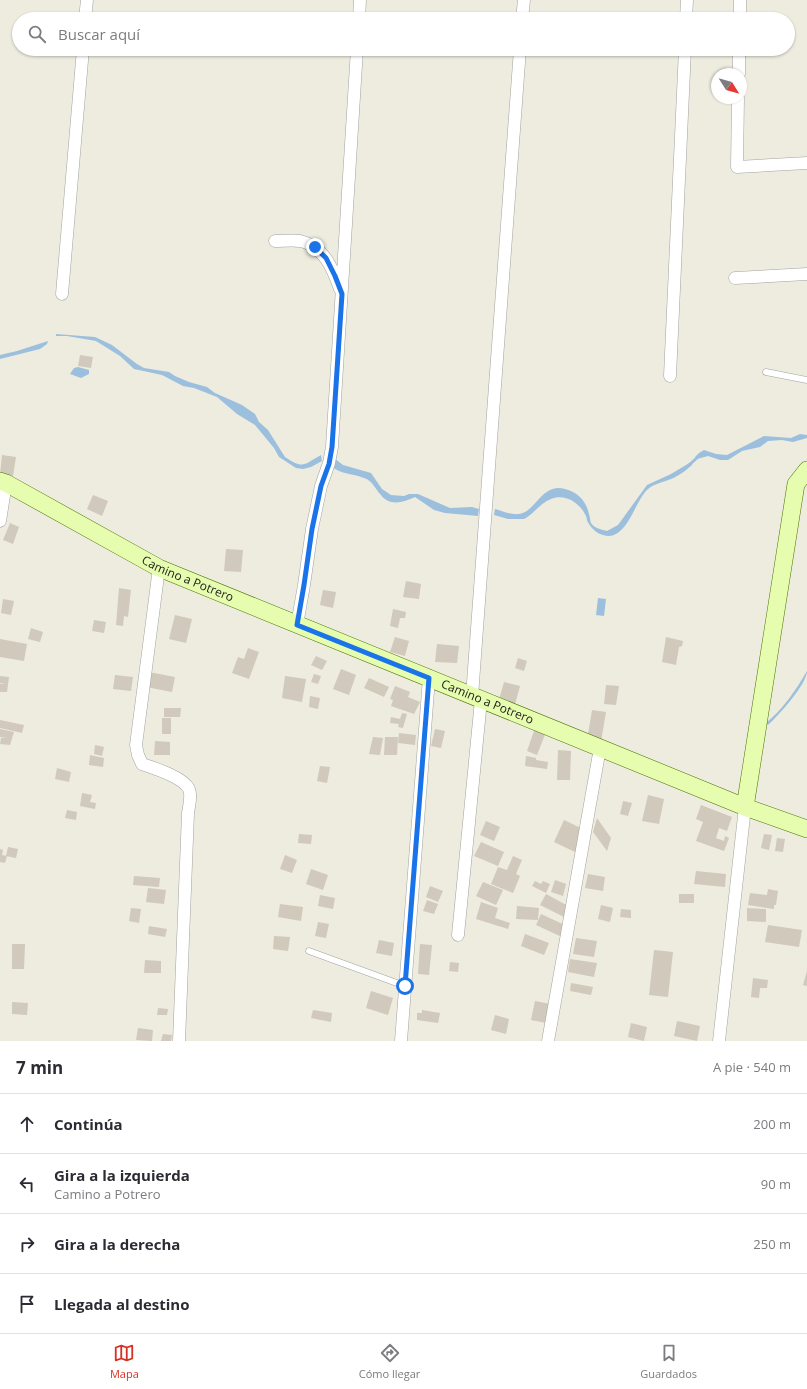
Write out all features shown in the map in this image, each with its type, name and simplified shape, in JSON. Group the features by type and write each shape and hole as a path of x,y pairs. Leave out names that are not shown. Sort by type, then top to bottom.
{"street":[{"path":"86,12 87,0"},
{"path":"359,12 360,0"},
{"path":"523,12 524,0"},
{"path":"686,12 687,0"},
{"path":"740,0 740,12"},
{"path":"62,294 82,56"},
{"path":"297,625 315,514 321,486 329,464 332,447 357,56"},
{"path":"458,935 476,698 520,56"},
{"path":"670,376 685,56"},
{"path":"739,56 739,68"},
{"path":"738,104 737,167 807,163"},
{"path":"275,241 298,241 315,247 326,258 342,294"},
{"path":"735,278 807,274"},
{"path":"719,1041 745,807 796,484 807,470"},
{"path":"0,521 3,482"},
{"name":"Camino a Potrero","path":"3,482 159,568 745,807 807,829"},
{"path":"159,568 136,745 142,764 179,779 189,788 190,800 188,813 179,1041"},
{"path":"401,1041 429,678"},
{"path":"548,1041 600,748"}],"lane":[{"path":"766,372 807,380"},
{"path":"309,951 405,986"}],"water":[{"path":"56,334 95,337 112,345 144,368 169,372 189,382 207,387 215,393 242,405 255,414 259,422 268,430 285,457 291,461 304,464 321,455 322,461 311,467 303,469 296,468 279,457 274,448 255,425 237,414 217,397 194,388 183,386 162,375 134,369 120,356 96,341 67,336 56,336"},
{"path":"48,341 47,344 40,349 0,359 0,355"},
{"path":"78,367 89,370 89,374 81,378 70,374 74,368"},
{"path":"800,434 807,435 807,438 793,442 782,440 768,441 760,447 742,451 728,460 720,460 708,456 697,459 695,457 704,450 716,454 727,455 764,436 791,438"},
{"path":"334,458 343,465 371,473 382,489 391,495 404,496 409,494 418,494 450,508 472,507 479,509 478,516 445,513 434,510 415,497 402,502 389,501 379,493 367,479 339,471 331,466"},
{"path":"691,462 692,465 681,474 650,487 643,495 631,517 621,530 616,534 609,536 598,533 593,529 588,523 586,516 580,507 572,500 562,497 556,497 547,501 524,519 508,519 494,515 495,509 513,514 525,512 550,490 557,488 565,489 574,492 584,501 588,509 592,525 607,531 618,525 647,485 671,474"},
{"path":"598,598 606,599 604,616 596,615"},
{"path":"807,671 806,677 797,691 785,707 768,725 766,723 789,699"}],"building":[{"path":"80,355 93,357 91,368 78,366"},
{"path":"2,455 16,457 13,476 0,474"},
{"path":"93,495 108,501 102,516 87,509"},
{"path":"10,523 19,527 13,544 3,540"},
{"path":"226,549 243,550 241,572 224,571"},
{"path":"406,581 421,584 419,599 403,597"},
{"path":"119,588 131,590 128,617 124,616 123,626 116,625"},
{"path":"323,590 336,592 333,608 320,605"},
{"path":"3,599 14,601 11,615 1,613"},
{"path":"393,609 406,612 405,618 400,618 398,628 390,626"},
{"path":"175,615 192,619 186,643 169,639"},
{"path":"94,620 106,622 104,633 92,631"},
{"path":"31,628 43,632 40,642 28,639"},
{"path":"395,637 409,641 405,656 390,652"},
{"path":"666,637 683,641 682,646 679,647 676,665 662,662"},
{"path":"0,639 27,644 24,661 0,657"},
{"path":"437,644 459,646 457,663 435,662"},
{"path":"248,648 259,652 249,679 232,673 238,657 244,659"},
{"path":"316,656 327,661 322,670 311,665"},
{"path":"518,658 527,661 524,671 515,668"},
{"path":"341,669 356,675 349,695 333,689"},
{"path":"149,672 175,677 172,692 146,687"},
{"path":"314,674 321,676 318,684 311,682"},
{"path":"115,675 133,677 131,691 113,689"},
{"path":"0,676 9,677 7,692 0,692 0,684 5,684 0,683"},
{"path":"285,676 306,679 302,702 282,698"},
{"path":"369,678 389,687 384,697 364,688"},
{"path":"504,682 520,686 514,708 498,703"},
{"path":"606,685 619,686 616,705 604,704"},
{"path":"395,686 410,692 408,697 420,702 414,714 391,706 393,700 390,699"},
{"path":"310,696 320,698 318,709 309,707"},
{"path":"164,708 181,708 180,717 164,717"},
{"path":"592,710 606,712 601,742 587,740"},
{"path":"402,713 407,714 403,728 398,727 399,724 390,723 391,717 400,719"},
{"path":"162,718 171,718 171,734 162,734"},
{"path":"0,720 24,725 22,733 0,728"},
{"path":"535,728 546,732 537,755 527,751"},
{"path":"0,729 14,732 10,745 0,744 1,738 7,738 0,737"},
{"path":"435,729 445,731 441,748 431,746"},
{"path":"399,733 416,735 415,745 398,743"},
{"path":"373,737 383,738 380,755 369,754"},
{"path":"385,737 398,737 397,755 384,755"},
{"path":"155,741 170,742 170,755 154,755"},
{"path":"95,745 104,747 102,756 94,754"},
{"path":"558,750 571,751 570,780 557,780"},
{"path":"90,755 104,758 103,767 89,765"},
{"path":"526,756 536,758 536,760 548,762 547,769 525,766"},
{"path":"320,766 330,767 327,783 317,781"},
{"path":"57,768 71,772 69,782 55,779"},
{"path":"82,793 92,795 90,802 96,803 95,809 80,806"},
{"path":"648,795 664,799 659,824 642,821"},
{"path":"623,801 632,803 628,816 620,814"},
{"path":"701,805 732,817 727,831 719,828 716,838 724,841 725,836 729,838 724,851 696,841 703,822 696,819"},
{"path":"67,810 77,812 76,820 65,818"},
{"path":"597,818 611,838 607,851 593,832"},
{"path":"564,820 585,830 575,852 554,842"},
{"path":"486,821 500,827 494,841 480,835"},
{"path":"299,834 312,835 311,844 298,843"},
{"path":"764,834 772,835 769,850 761,848"},
{"path":"777,838 785,839 783,852 775,851"},
{"path":"481,842 504,852 498,866 474,856"},
{"path":"8,847 18,849 16,858 6,856"},
{"path":"0,849 3,850 2,855 7,856 5,863 0,862"},
{"path":"285,855 297,860 292,873 280,869"},
{"path":"513,856 522,860 516,874 520,876 513,893 491,884 498,867 507,870"},
{"path":"311,869 328,875 323,890 306,884"},
{"path":"696,871 726,874 725,887 694,884"},
{"path":"588,874 605,877 603,891 585,888"},
{"path":"134,876 160,878 159,887 133,885"},
{"path":"555,880 566,884 563,896 551,892"},
{"path":"535,881 541,884 543,881 550,884 546,893 532,886"},
{"path":"483,882 503,890 496,905 476,896"},
{"path":"430,886 443,891 438,902 426,897"},
{"path":"148,888 166,890 164,904 146,902"},
{"path":"768,889 778,891 774,909 748,905 750,893 767,895"},
{"path":"546,894 570,907 564,917 540,905"},
{"path":"679,894 694,894 694,903 679,903"},
{"path":"320,895 335,898 333,909 318,906"},
{"path":"427,900 438,904 434,914 423,911"},
{"path":"481,902 498,908 495,918 510,923 508,929 476,919"},
{"path":"280,904 303,907 301,921 278,917"},
{"path":"601,905 613,908 610,922 598,919"},
{"path":"517,906 539,908 538,920 516,919"},
{"path":"131,908 141,909 139,923 129,921"},
{"path":"747,908 766,909 766,922 747,921"},
{"path":"621,909 631,910 631,918 620,917"},
{"path":"541,914 567,926 562,937 536,925"},
{"path":"318,922 329,924 326,938 315,936"},
{"path":"768,925 802,930 799,947 765,942"},
{"path":"149,926 167,929 165,937 148,934"},
{"path":"525,934 549,943 544,955 521,946"},
{"path":"274,936 290,937 288,951 273,949"},
{"path":"576,938 597,941 594,957 573,954"},
{"path":"379,940 394,943 392,956 376,953"},
{"path":"12,944 25,944 24,969 12,969"},
{"path":"420,944 432,945 429,975 418,974"},
{"path":"654,950 673,952 668,997 649,995"},
{"path":"570,959 597,963 594,977 568,972"},
{"path":"145,960 161,961 161,973 144,973"},
{"path":"450,962 459,963 458,972 449,971"},
{"path":"807,971 807,986 803,985"},
{"path":"753,978 768,980 767,988 760,988 759,998 751,997"},
{"path":"571,983 593,987 591,995 570,991"},
{"path":"371,991 393,998 388,1015 366,1008"},
{"path":"535,1001 551,1004 546,1023 531,1020"},
{"path":"12,1002 28,1003 27,1015 12,1014"},
{"path":"158,1008 168,1009 167,1015 157,1015"},
{"path":"313,1010 332,1013 331,1022 311,1018"},
{"path":"422,1010 440,1013 438,1023 417,1020 417,1013 422,1013"},
{"path":"495,1015 509,1019 506,1034 491,1030"},
{"path":"677,1021 700,1026 697,1041 674,1036"},
{"path":"631,1023 647,1027 644,1041 628,1037"},
{"path":"138,1028 153,1030 152,1041 136,1040"},
{"path":"163,1034 172,1035 171,1041 161,1041"}],"waterway":[{"path":"688,466 699,456"}],"route":[{"path":"315,247 326,258 342,294 341,323 332,447 329,464 321,486 312,529 297,625 429,678 405,986"}]}
